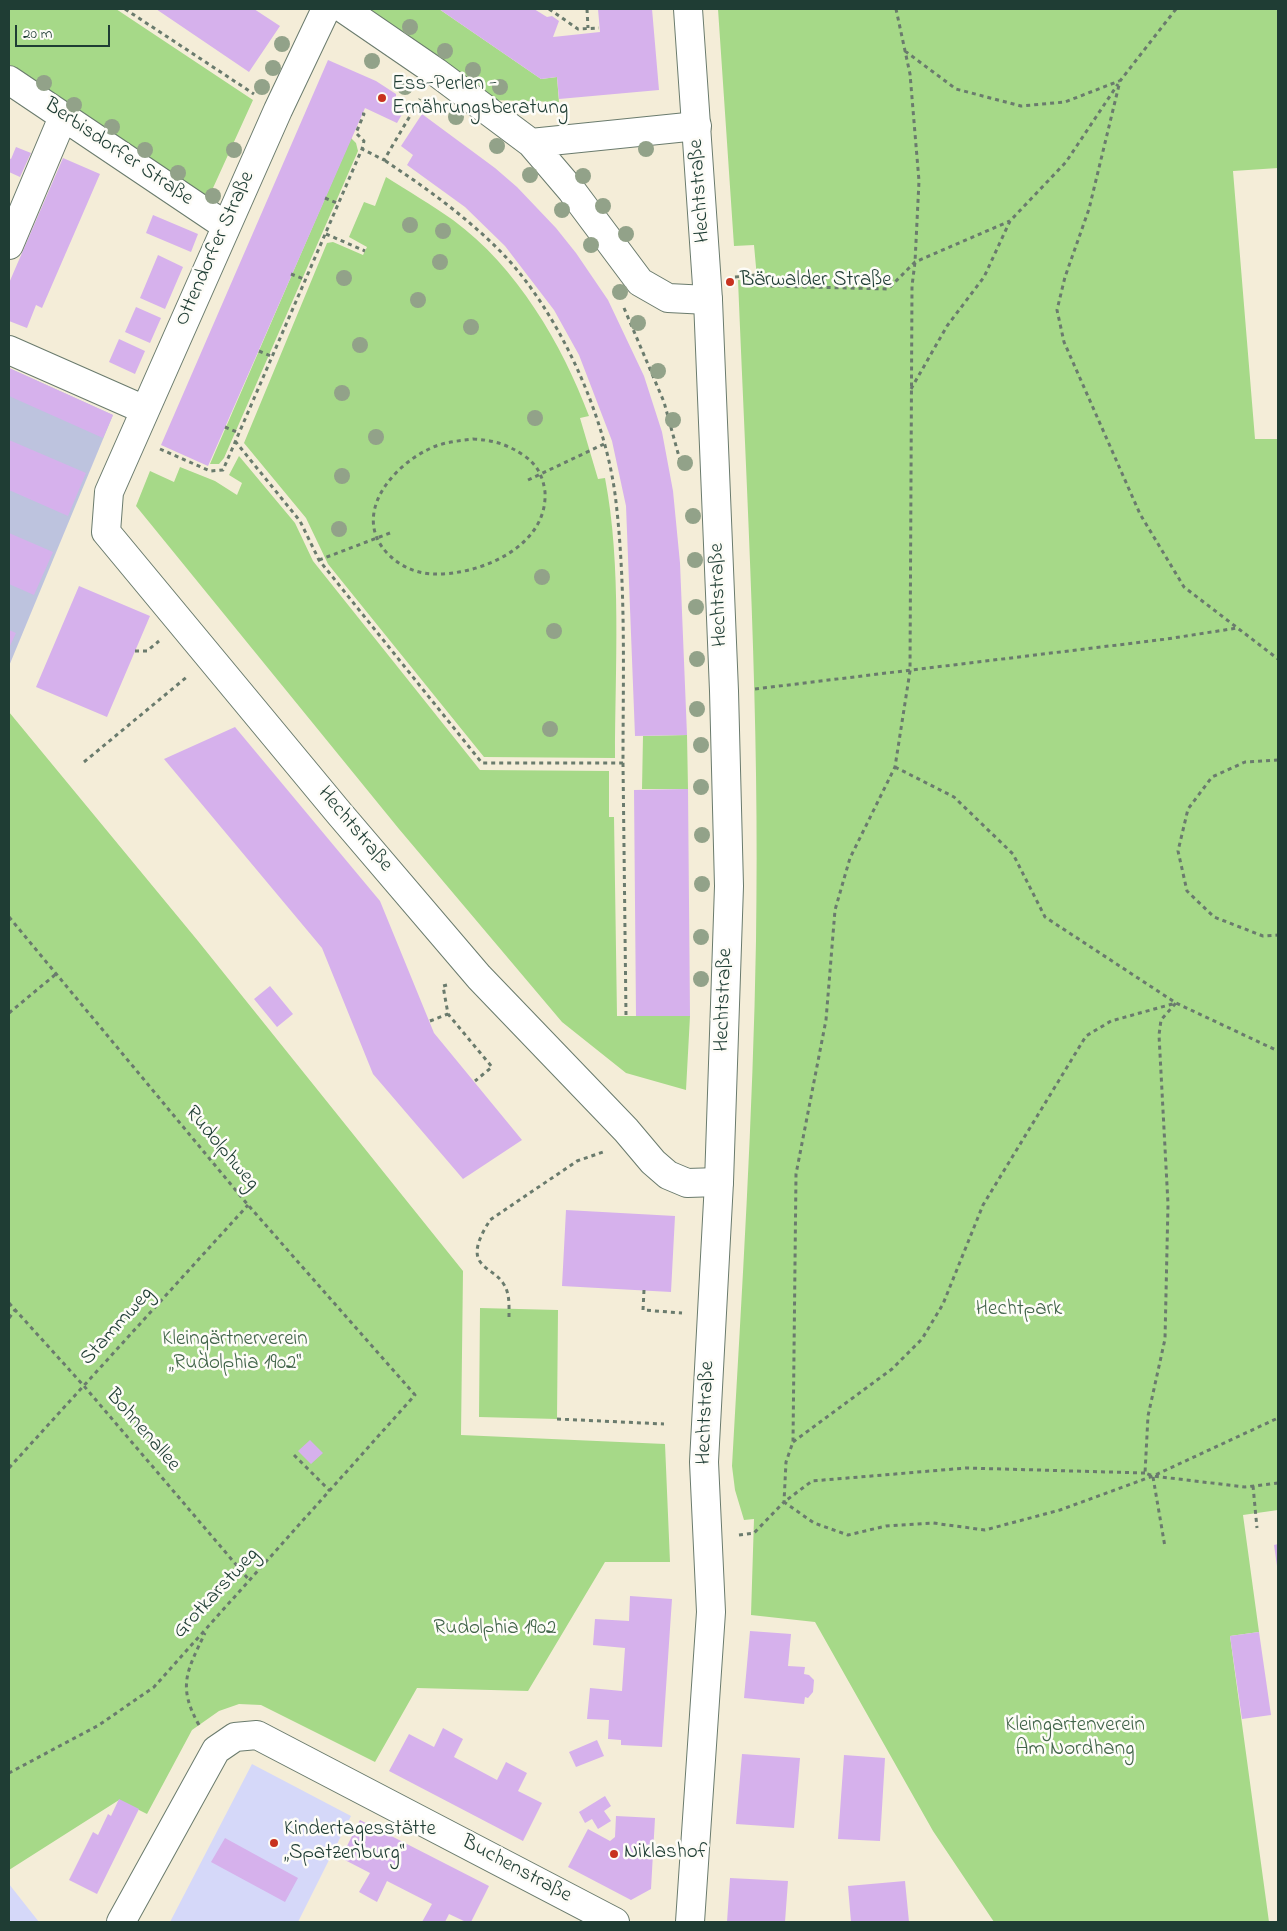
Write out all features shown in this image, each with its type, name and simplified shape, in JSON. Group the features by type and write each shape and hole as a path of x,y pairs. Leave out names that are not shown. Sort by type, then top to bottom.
{"street":[{"name":"Ottendorfer Straße","path":"109,492 278,110 326,9"},
{"path":"344,9 436,72 531,143 572,191 640,282 668,298 708,300"},
{"name":"Hechtstraße","path":"688,9 708,300 724,691 729,886 719,1182 704,1462 711,1583 690,1922"},
{"name":"Berbisdorfer Straße","path":"9,80 226,226"},
{"path":"9,245 63,116"},
{"path":"531,143 697,126"},
{"path":"9,350 145,410"},
{"name":"Hechtstraße","path":"109,492 106,532 339,813 479,977 653,1162 668,1175 687,1183 719,1182"},
{"name":"Buchenstraße","path":"216,1750 235,1737 257,1735 615,1922"},
{"path":"121,1922 216,1750"}],"path":[{"path":"125,9 278,110"},
{"path":"549,9 578,29 599,28"},
{"path":"587,9 588,28"},
{"path":"784,1502 786,1462 793,1442 796,1174 826,1020 835,910 850,858 895,767 910,671 912,286 919,181 910,74 896,9"},
{"path":"911,390 947,326 984,277 1010,221 1066,162 1120,81 1176,9"},
{"path":"905,51 956,89 1022,106 1065,102 1120,81"},
{"path":"1120,81 1089,209 1065,277 1057,310 1064,342 1140,514 1184,587 1278,659"},
{"path":"384,160 420,99"},
{"path":"132,437 210,471 222,470 273,357 362,149 364,141 356,133 364,114 362,114"},
{"path":"362,149 384,160 459,215 503,254 534,292 561,336 580,375 604,444 616,501 622,603 626,1016"},
{"path":"325,198 339,204"},
{"path":"730,277 756,275 768,286 888,289 915,262 1010,221"},
{"path":"326,234 365,252"},
{"path":"291,274 306,280"},
{"path":"623,307 664,402 681,464"},
{"path":"259,351 273,357"},
{"path":"226,427 239,433"},
{"path":"490,440 512,448 528,458 541,474 545,500 540,518 526,540 493,562 475,570 452,575 428,574 410,569 395,561 377,538 374,515 378,495 401,467 430,448 451,441 490,440"},
{"path":"235,441 300,521 319,560 482,763 623,763"},
{"path":"528,480 604,444"},
{"path":"319,560 390,532"},
{"path":"751,690 1237,628"},
{"path":"84,762 210,658"},
{"path":"1278,760 1245,762 1212,777 1188,808 1178,851 1187,890 1214,917 1263,936 1278,936"},
{"path":"895,767 954,797 1013,854 1045,918 1176,1003 1278,1051"},
{"name":"Rudolphweg","path":"9,917 248,1205 415,1395"},
{"path":"9,1013 56,974"},
{"path":"474,1081 492,1067 448,1014 443,986 479,977"},
{"path":"793,1442 892,1369 922,1339 943,1304 983,1205 1086,1036 1111,1021 1176,1003"},
{"path":"1145,1473 1148,1416 1165,1339 1168,1204 1159,1035 1161,1020 1176,1003"},
{"path":"430,1021 448,1014"},
{"path":"509,1317 509,1298 503,1283 494,1272 481,1264 476,1252 482,1233 490,1220 577,1160 635,1142"},
{"name":"Stammweg","path":"9,1468 248,1205"},
{"path":"644,1290 643,1310 682,1313"},
{"name":"Bohnenallee","path":"9,1303 84,1386 250,1581"},
{"path":"9,1318 15,1310"},
{"name":"Grotkarstweg","path":"9,1774 99,1725 154,1687 415,1395"},
{"path":"784,1502 814,1523 848,1535 886,1526 933,1523 985,1530 1060,1510 1152,1476 1278,1418"},
{"path":"557,1419 664,1424"},
{"path":"294,1455 330,1491"},
{"path":"739,1535 754,1533 784,1502 812,1481 966,1468 1145,1473 1152,1476 1244,1488 1278,1483"},
{"path":"1152,1476 1165,1547"},
{"path":"1253,1486 1257,1528"},
{"path":"206,1631 185,1679 188,1705 216,1750"}],"shaded area":[{"path":"9,368 113,415 9,666"},
{"name":"Kindertagesstätte „Spatzenburg“","path":"252,1764 351,1816 298,1922 170,1922"},
{"path":"9,1884 39,1922 9,1922"}],"green space":[{"path":"9,9 116,9 253,100 208,199 9,64"},
{"path":"359,9 439,9 541,79 557,77 559,102 490,100"},
{"name":"Hechtpark","path":"718,9 1278,9 1278,168 1233,171 1255,439 1278,439 1278,1510 1243,1515 1259,1632 1230,1636 1269,1922 994,1922 933,1831 815,1622 751,1615 754,1519 744,1520 735,1490 732,1466 750,1138 755,1007 757,858 752,610 738,280 757,278 754,245 734,246"},
{"path":"351,138 356,143 358,151 224,458 219,464 210,464"},
{"path":"386,177 453,220 497,260 535,309 551,335 578,389 589,416 580,418 598,479 605,478 614,546 616,582 615,758 484,757 328,564 306,518 244,443 327,243 333,242 363,255 367,247 349,237 364,202 375,206"},
{"path":"239,456 295,523 313,561 480,770 609,771 609,817 614,817 617,1016 690,1016 686,1090 626,1073 562,1022 399,829 136,506 150,471 174,482 180,467 215,481 237,495 242,483 229,475"},
{"name":"Kleingärtnerverein „Rudolphia 1902“","path":"9,712 198,941 463,1271 461,1435 665,1444 670,1562 605,1562 528,1691 417,1688 375,1762 261,1705 239,1704 219,1711 192,1730 147,1814 119,1800 9,1870"},
{"path":"687,735 688,789 642,789 643,736"},
{"path":"480,1308 558,1310 557,1419 479,1417"}],"building":[{"path":"156,9 254,9 280,26 249,72"},
{"path":"439,9 534,9 547,17 552,16 559,21 553,37 600,32 598,9 652,9 659,90 559,99 557,77 541,79"},
{"path":"328,60 376,81 396,94 396,103 405,109 397,123 365,108 208,466 161,445"},
{"path":"422,114 495,168 517,187 556,228 576,253 608,300 644,376 662,432 673,491 680,563 687,735 635,736 626,506 612,441 579,355 554,310 505,246 465,207 407,165 413,155 401,146"},
{"path":"16,147 31,153 20,177 9,172 9,158 11,159"},
{"path":"63,158 100,174 42,308 36,305 27,328 9,321 9,283"},
{"path":"153,215 198,234 191,252 146,233"},
{"path":"158,255 183,267 165,309 140,298"},
{"path":"136,307 161,318 150,343 125,332"},
{"path":"119,339 145,351 135,374 109,362"},
{"path":"9,368 113,415 103,438 9,396"},
{"path":"9,440 86,473 68,516 9,490"},
{"path":"9,533 53,552 34,595 9,584"},
{"path":"79,586 150,616 107,717 36,687"},
{"path":"9,630 16,633 9,648"},
{"path":"235,727 380,901 434,1033 522,1140 463,1179 373,1074 322,948 164,759"},
{"path":"688,789 690,1016 636,1016 634,790"},
{"path":"270,986 293,1014 277,1027 254,999"},
{"path":"566,1210 675,1216 671,1292 562,1286"},
{"path":"310,1440 323,1453 311,1464 298,1451"},
{"path":"1278,1544 1278,1566 1277,1566 1274,1545"},
{"path":"630,1596 672,1599 662,1747 621,1745 621,1740 608,1739 609,1720 587,1719 590,1688 622,1691 625,1648 593,1645 595,1619 629,1621"},
{"path":"750,1631 791,1634 788,1666 805,1667 804,1674 809,1675 814,1680 813,1692 808,1698 805,1697 804,1704 744,1698"},
{"path":"1259,1632 1271,1715 1242,1719 1230,1636"},
{"path":"443,1728 463,1739 454,1757 497,1780 506,1762 527,1773 518,1791 542,1803 523,1841 389,1771 409,1734 434,1747"},
{"path":"597,1740 604,1756 576,1767 569,1752"},
{"path":"742,1754 800,1758 794,1828 736,1824"},
{"path":"844,1755 885,1758 880,1841 838,1839"},
{"path":"605,1796 611,1806 604,1811 611,1821 598,1829 592,1819 585,1823 579,1812"},
{"path":"119,1799 139,1809 97,1894 69,1880 93,1832 98,1835 108,1814 111,1816"},
{"name":"Niklashof","path":"616,1816 655,1818 651,1889 631,1900 568,1867 588,1829 610,1841 615,1837"},
{"path":"360,1820 489,1886 471,1922 466,1922 449,1914 445,1922 422,1922 432,1904 387,1881 377,1902 359,1892 370,1873 341,1858"},
{"path":"225,1838 298,1878 285,1902 211,1862"},
{"path":"730,1878 788,1881 785,1922 727,1922"},
{"path":"905,1881 909,1922 851,1922 848,1886"}],"place":[{"name":"Ess-Perlen - Ernährungsberatung","path":"382,98"},
{"name":"Bärwalder Straße","path":"730,282"},
{"name":"Kindertagesstätte „Spatzenburg“","path":"274,1843"},
{"name":"Niklashof","path":"614,1854"}],"park label":[{"name":"Rudolphia 1902","path":"495,1630"},
{"name":"Kleingartenverein Am Nordhang","path":"1075,1739"}]}
